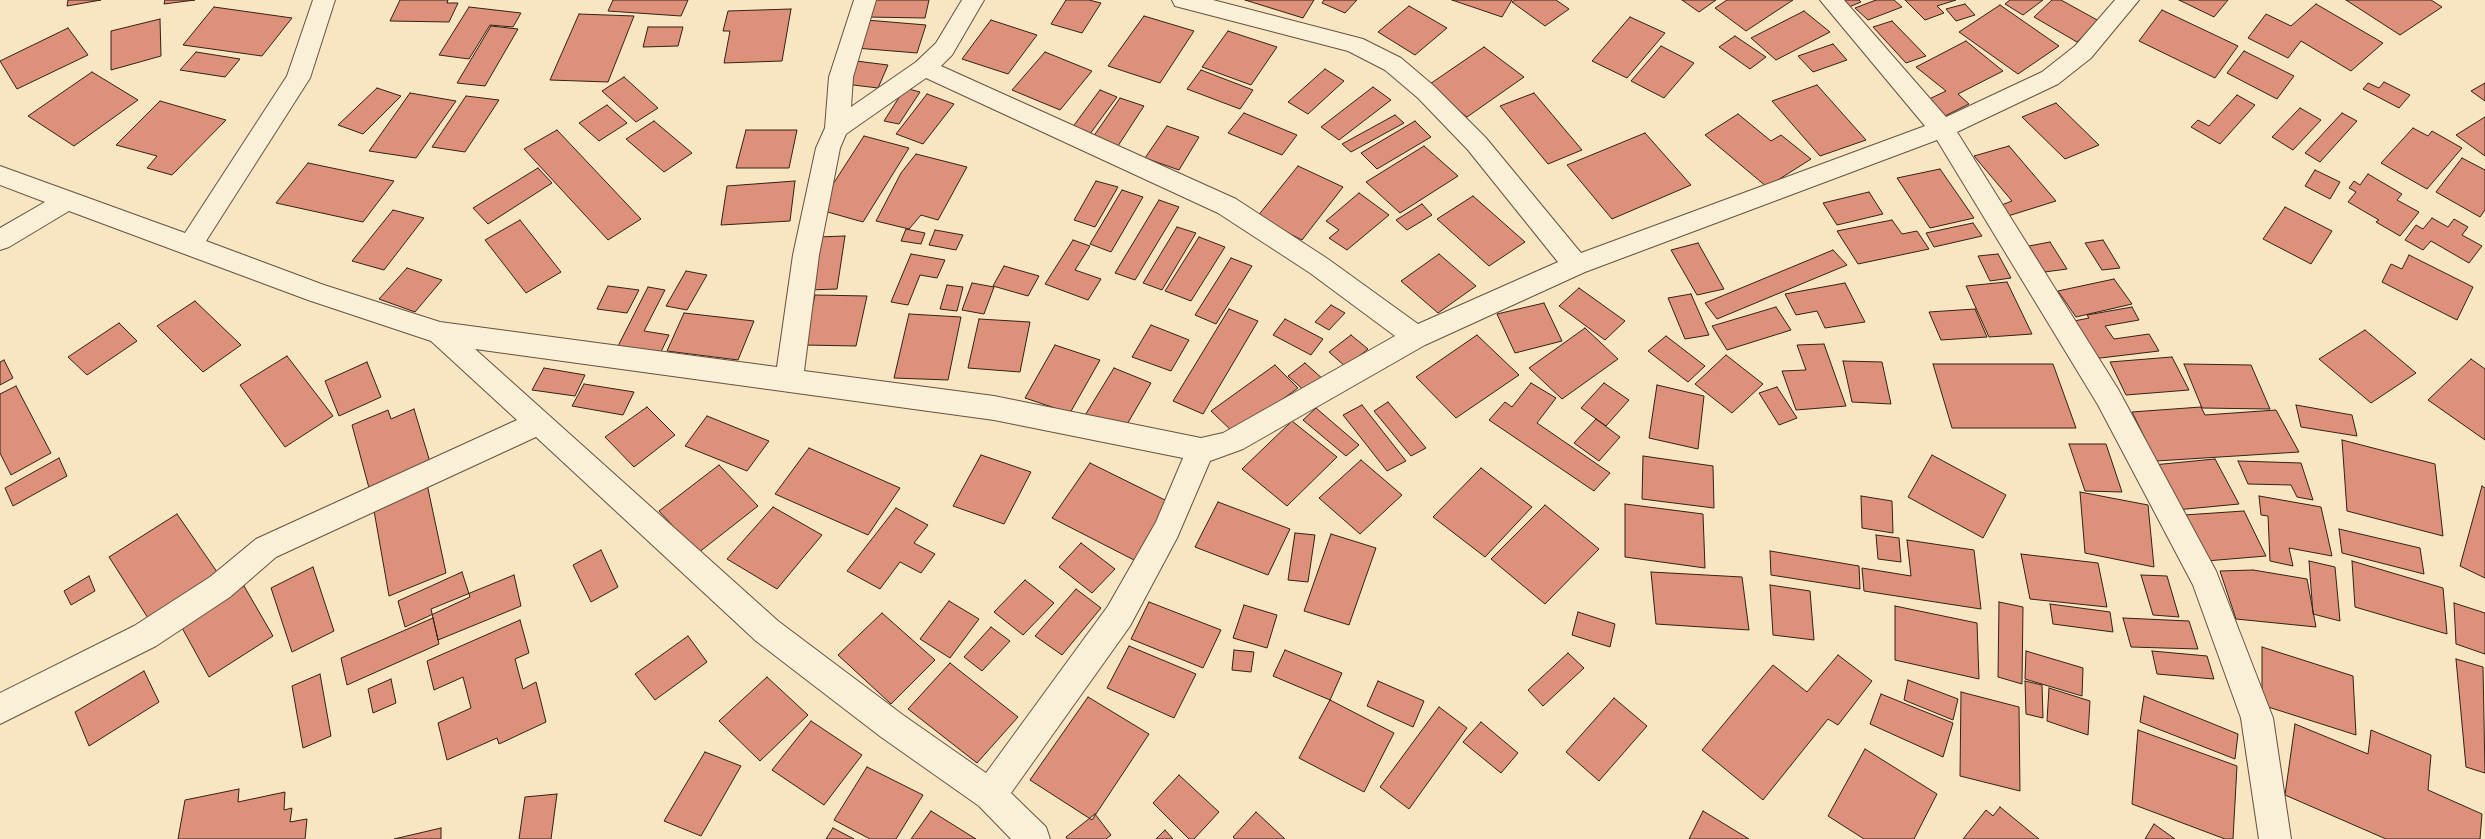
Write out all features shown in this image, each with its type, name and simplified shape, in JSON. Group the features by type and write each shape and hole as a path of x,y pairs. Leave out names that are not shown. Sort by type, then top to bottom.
{"street":[{"path":"190,246 298,78 324,0"},
{"path":"789,381 806,254 828,148 837,128 841,77 865,0"},
{"path":"837,128 924,68 944,49 973,0"},
{"path":"1183,0 1355,45 1393,64 1426,92 1477,144 1576,265"},
{"path":"1831,0 1942,129 2108,397 2206,581 2257,718 2275,839"},
{"path":"0,175 317,293 440,333 994,408 1201,450 1218,448 1233,441 1335,385 1416,337 1576,265 1942,129 2050,78 2083,52 2128,0"},
{"path":"924,68 1226,206 1319,266 1416,337"},
{"path":"0,240 66,201"},
{"path":"440,333 767,631 892,726 990,795 1034,839"},
{"path":"0,709 145,636 220,587 266,548 540,423"},
{"path":"990,795 1119,616 1167,529 1201,450"}],"building":[{"path":"68,0 101,0 67,6"},
{"path":"165,0 195,0 164,4"},
{"path":"400,0 448,0 447,3 458,3 449,22 390,21"},
{"path":"613,0 688,0 681,16 608,11"},
{"path":"871,0 929,0 925,18 867,17"},
{"path":"1066,0 1089,0 1101,3 1082,33 1051,24"},
{"path":"1245,0 1314,0 1303,18"},
{"path":"1324,0 1357,0 1345,13 1322,3"},
{"path":"1452,0 1512,0 1502,17"},
{"path":"1515,0 1556,0 1569,9 1545,26 1512,2"},
{"path":"1682,0 1716,0 1699,12"},
{"path":"1727,0 1793,0 1746,31 1715,8"},
{"path":"1842,0 1859,0 1861,2 1849,7"},
{"path":"1876,0 1894,0 1902,7 1868,20 1855,8"},
{"path":"1905,0 1956,0 1937,6 1944,13 1925,20"},
{"path":"2010,0 2043,0 2023,15 2005,4"},
{"path":"2052,0 2061,0 2099,21 2077,42 2034,17"},
{"path":"2179,0 2228,0 2214,17"},
{"path":"2346,0 2431,0 2442,7 2400,35"},
{"path":"1965,4 1975,15 1956,21 1946,9"},
{"path":"2316,4 2383,43 2351,71 2301,41 2288,58 2248,38 2266,14 2291,26"},
{"path":"2000,5 2059,46 2018,74 1959,32"},
{"path":"1409,6 1447,28 1415,55 1378,32"},
{"path":"214,7 292,18 262,56 183,45"},
{"path":"469,7 521,13 513,27 490,25 469,59 439,55"},
{"path":"791,9 782,61 724,63 730,31 723,31 728,11"},
{"path":"2162,10 2238,46 2215,78 2139,41"},
{"path":"1804,11 1830,32 1776,60 1751,38"},
{"path":"579,14 634,16 608,82 550,80"},
{"path":"1144,16 1194,31 1160,83 1108,66"},
{"path":"1630,17 1665,33 1627,78 1592,61"},
{"path":"160,19 161,56 111,70 111,31"},
{"path":"866,20 926,25 917,53 856,48"},
{"path":"991,20 1037,35 1008,74 962,59"},
{"path":"1892,21 1926,56 1906,63 1873,27"},
{"path":"491,26 518,29 485,86 457,83"},
{"path":"648,27 683,27 678,46 643,47"},
{"path":"68,28 88,55 17,89 0,61"},
{"path":"1228,31 1277,47 1251,85 1202,67"},
{"path":"1735,36 1766,57 1750,69 1719,47"},
{"path":"1966,41 2003,71 1958,94 1969,104 1945,116 1927,100 1946,91 1916,67"},
{"path":"1833,44 1847,60 1813,72 1798,56"},
{"path":"1661,46 1694,63 1664,98 1631,81"},
{"path":"1484,47 1524,77 1467,117 1427,86"},
{"path":"2244,51 2294,76 2277,99 2227,73"},
{"path":"196,52 240,59 225,77 180,70"},
{"path":"1045,52 1092,71 1060,110 1012,90"},
{"path":"856,61 888,65 878,88 845,84"},
{"path":"1325,69 1344,81 1308,114 1288,102"},
{"path":"1201,70 1253,90 1240,109 1187,89"},
{"path":"92,72 138,100 74,146 28,116"},
{"path":"624,77 658,108 636,122 602,91"},
{"path":"2384,82 2410,95 2399,108 2363,89 2368,83 2379,88"},
{"path":"2485,83 2485,101 2471,91"},
{"path":"1817,85 1866,140 1820,156 1772,101"},
{"path":"1373,87 1391,100 1339,140 1321,127"},
{"path":"377,88 401,96 363,134 338,125"},
{"path":"905,88 920,92 899,124 884,121"},
{"path":"1100,90 1117,97 1087,138 1069,132"},
{"path":"410,93 456,101 416,158 369,151"},
{"path":"1534,93 1582,150 1548,164 1500,106"},
{"path":"927,94 954,104 923,144 896,134"},
{"path":"2237,95 2255,105 2220,144 2191,127 2198,120 2209,126"},
{"path":"466,96 499,100 465,152 432,147"},
{"path":"1120,98 1144,106 1116,149 1091,140"},
{"path":"160,101 226,120 172,175 147,168 157,156 116,145"},
{"path":"2056,103 2099,145 2065,159 2022,117"},
{"path":"607,105 627,123 599,141 579,123"},
{"path":"2300,108 2321,120 2293,150 2272,137"},
{"path":"1244,113 1297,135 1282,155 1228,133"},
{"path":"2342,113 2357,121 2320,162 2305,153"},
{"path":"1738,114 1771,141 1781,135 1811,159 1767,187 1705,135"},
{"path":"1395,115 1404,123 1351,152 1342,144"},
{"path":"2485,117 2485,156 2456,135"},
{"path":"654,121 692,153 664,172 626,139"},
{"path":"1415,121 1431,137 1377,169 1361,153"},
{"path":"1167,126 1199,137 1179,170 1145,158"},
{"path":"2413,128 2428,136 2432,131 2462,148 2427,189 2381,163"},
{"path":"557,130 641,219 608,240 524,149"},
{"path":"746,130 797,130 789,168 736,168"},
{"path":"1645,133 1691,185 1612,219 1567,165"},
{"path":"864,136 909,148 863,222 817,209"},
{"path":"1424,146 1458,176 1400,213 1366,182"},
{"path":"2009,146 2056,201 2008,216 1999,206 2012,201 1974,156"},
{"path":"916,154 967,167 938,220 921,215 909,229 876,221 901,173"},
{"path":"2462,158 2485,170 2485,210 2480,217 2436,192"},
{"path":"308,163 394,181 363,222 276,203"},
{"path":"1298,166 1343,187 1302,240 1257,217"},
{"path":"538,168 552,183 488,224 473,208"},
{"path":"1940,169 1974,218 1930,228 1897,178"},
{"path":"2315,170 2340,182 2330,199 2305,186"},
{"path":"2368,174 2402,194 2397,200 2419,212 2400,236 2376,222 2379,220 2348,202 2356,192 2349,188 2354,181 2360,185"},
{"path":"795,181 790,221 721,225 727,186"},
{"path":"1096,181 1118,187 1095,227 1074,220"},
{"path":"1122,190 1143,197 1111,252 1090,244"},
{"path":"1869,192 1883,214 1837,225 1823,203"},
{"path":"1359,193 1389,215 1347,250 1329,238 1339,230 1326,221"},
{"path":"1473,196 1525,242 1489,266 1437,219"},
{"path":"1159,200 1179,207 1135,280 1115,273"},
{"path":"1422,204 1432,215 1407,230 1396,220"},
{"path":"2285,207 2332,231 2311,264 2263,239"},
{"path":"393,210 424,218 384,270 352,261"},
{"path":"2432,218 2448,227 2454,219 2468,227 2462,235 2482,246 2469,263 2431,241 2423,250 2405,240 2416,225 2423,229"},
{"path":"520,220 561,272 526,293 485,240"},
{"path":"1892,220 1902,234 1917,231 1929,249 1858,264 1837,231"},
{"path":"1973,223 1982,236 1934,247 1926,233"},
{"path":"1177,227 1196,233 1162,290 1143,283"},
{"path":"906,229 925,233 921,244 901,241"},
{"path":"935,230 963,235 956,250 929,245"},
{"path":"845,236 837,289 809,290 817,237"},
{"path":"1199,237 1225,247 1191,301 1165,291"},
{"path":"1073,240 1090,246 1075,270 1101,279 1088,300 1045,284"},
{"path":"2103,240 2120,268 2102,270 2085,243"},
{"path":"2050,242 2067,269 2045,272 2029,246"},
{"path":"1698,243 1724,289 1697,295 1671,250"},
{"path":"1833,250 1847,265 1717,319 1705,303"},
{"path":"911,254 945,260 937,278 920,275 908,305 891,302"},
{"path":"1439,254 1476,286 1438,313 1401,281"},
{"path":"1998,254 2011,278 1990,281 1978,256"},
{"path":"2409,255 2473,287 2457,320 2382,282 2391,264 2402,269"},
{"path":"1231,258 1252,266 1216,324 1195,315"},
{"path":"1004,266 1039,276 1028,296 993,286"},
{"path":"407,268 442,280 415,312 379,299"},
{"path":"686,271 707,275 687,310 666,306"},
{"path":"2114,279 2132,304 2076,317 2058,291"},
{"path":"2007,282 2032,334 1989,337 1966,286"},
{"path":"972,283 994,287 984,314 962,310"},
{"path":"1845,283 1865,322 1825,328 1817,311 1796,315 1785,294"},
{"path":"947,285 963,287 957,311 940,309"},
{"path":"608,286 639,290 627,313 597,309"},
{"path":"648,287 665,290 644,331 669,335 659,356 616,350"},
{"path":"1579,288 1625,321 1605,340 1559,306"},
{"path":"1691,294 1709,335 1685,339 1668,298"},
{"path":"815,295 867,296 856,346 804,345"},
{"path":"195,301 241,345 203,372 157,326"},
{"path":"1544,303 1562,341 1515,353 1497,314"},
{"path":"1331,305 1345,313 1329,330 1315,322"},
{"path":"1776,307 1791,330 1727,350 1712,326"},
{"path":"2132,307 2139,320 2105,326 2114,339 2149,334 2159,351 2092,359 2069,322 2089,318 2087,315"},
{"path":"1229,309 1258,321 1203,414 1173,401"},
{"path":"1975,309 1987,337 1941,340 1929,312"},
{"path":"684,313 754,321 738,360 667,351"},
{"path":"909,314 961,317 948,380 894,378"},
{"path":"979,319 1030,322 1020,372 968,368"},
{"path":"1285,319 1323,339 1311,355 1273,335"},
{"path":"119,323 137,341 87,375 68,357"},
{"path":"1151,325 1189,340 1171,371 1132,357"},
{"path":"1585,328 1618,359 1562,399 1529,368"},
{"path":"2365,330 2416,373 2371,403 2319,359"},
{"path":"1351,335 1368,349 1346,367 1329,352"},
{"path":"1477,335 1519,375 1456,418 1416,377"},
{"path":"1666,336 1705,366 1688,382 1648,351"},
{"path":"1824,344 1846,406 1796,410 1782,371 1806,370 1797,345"},
{"path":"1055,345 1100,360 1070,413 1025,398"},
{"path":"1726,355 1763,384 1732,413 1695,384"},
{"path":"287,356 333,416 285,447 240,385"},
{"path":"2172,357 2189,390 2126,395 2110,362"},
{"path":"2471,359 2485,369 2485,440 2428,400"},
{"path":"4,360 13,378 0,385 0,362"},
{"path":"1843,361 1882,362 1891,404 1852,402"},
{"path":"367,362 381,397 339,416 325,381"},
{"path":"1305,363 1324,380 1307,393 1288,376"},
{"path":"1933,364 2053,364 2076,428 1952,428"},
{"path":"2184,364 2251,365 2270,409 2202,408"},
{"path":"1275,365 1298,388 1235,434 1211,411"},
{"path":"544,368 585,375 575,396 532,390"},
{"path":"1114,368 1151,383 1122,433 1084,417"},
{"path":"1531,383 1556,398 1537,423 1610,473 1594,491 1489,420 1505,402 1512,407"},
{"path":"1604,383 1629,400 1606,426 1581,408"},
{"path":"584,384 634,392 623,415 572,406"},
{"path":"1657,385 1704,396 1698,449 1649,438"},
{"path":"16,386 51,453 11,475 0,453 0,394"},
{"path":"1777,387 1797,418 1779,425 1759,393"},
{"path":"1388,402 1426,448 1411,456 1374,411"},
{"path":"1362,405 1406,461 1387,471 1343,415"},
{"path":"2296,405 2352,415 2357,436 2301,427"},
{"path":"647,407 675,435 634,467 605,437"},
{"path":"2201,407 2205,415 2276,410 2299,452 2156,461 2132,412"},
{"path":"1316,408 1359,445 1346,456 1303,420"},
{"path":"414,409 430,462 369,488 352,425 388,410 391,419"},
{"path":"707,416 769,441 747,471 685,446"},
{"path":"1596,419 1620,437 1599,461 1574,443"},
{"path":"1292,421 1337,457 1287,506 1242,469"},
{"path":"2342,440 2435,464 2443,536 2347,511"},
{"path":"2069,444 2106,444 2122,492 2085,491"},
{"path":"809,448 900,488 868,535 775,494"},
{"path":"981,455 1031,472 1004,524 953,506"},
{"path":"1932,455 2006,495 1983,538 1908,497"},
{"path":"1643,456 1713,466 1714,508 1642,499"},
{"path":"59,458 67,476 13,506 5,488"},
{"path":"2215,459 2239,504 2176,510 2153,465"},
{"path":"1361,460 1402,495 1360,534 1319,498"},
{"path":"2238,461 2301,463 2313,500 2297,497 2291,485 2248,484"},
{"path":"1090,463 1171,503 1134,560 1052,518"},
{"path":"719,465 758,506 698,553 659,511"},
{"path":"1481,468 1532,507 1485,557 1433,517"},
{"path":"427,484 446,573 389,596 373,505"},
{"path":"2482,486 2485,488 2485,578 2460,566"},
{"path":"2080,492 2148,505 2154,567 2085,553"},
{"path":"1861,496 1892,501 1893,533 1862,528"},
{"path":"2259,496 2321,507 2332,556 2289,548 2293,566 2270,561 2268,516 2261,515"},
{"path":"1218,502 1290,529 1268,575 1195,547"},
{"path":"1625,504 1703,514 1705,568 1625,557"},
{"path":"1545,505 1599,549 1545,604 1491,559"},
{"path":"773,507 822,535 777,589 727,559"},
{"path":"896,508 928,525 914,543 935,554 921,573 900,562 880,589 847,571"},
{"path":"2244,511 2266,556 2206,561 2184,515"},
{"path":"177,514 224,582 155,629 109,557"},
{"path":"2339,529 2420,548 2424,574 2342,553"},
{"path":"1295,533 1315,535 1308,582 1288,580"},
{"path":"1331,534 1376,548 1349,625 1304,611"},
{"path":"1876,535 1899,538 1901,562 1878,559"},
{"path":"1907,540 1974,550 1981,609 1864,591 1862,568 1911,576"},
{"path":"1081,543 1115,569 1092,593 1059,567"},
{"path":"601,550 618,587 591,602 573,565"},
{"path":"1770,551 1859,566 1860,589 1771,575"},
{"path":"2021,554 2098,563 2107,607 2030,599"},
{"path":"2309,561 2335,567 2340,621 2313,614"},
{"path":"2352,561 2443,588 2447,634 2355,607"},
{"path":"313,567 334,631 292,652 271,588"},
{"path":"2253,570 2307,579 2316,627 2236,619 2220,571"},
{"path":"462,572 470,597 405,627 398,601"},
{"path":"1651,572 1742,577 1749,630 1656,624"},
{"path":"514,575 521,606 438,640 431,609"},
{"path":"2141,575 2167,576 2179,617 2153,615"},
{"path":"89,576 95,591 71,605 64,591"},
{"path":"1025,580 1054,603 1023,635 994,612"},
{"path":"1770,585 1810,591 1814,640 1773,635"},
{"path":"244,586 273,636 209,677 181,626"},
{"path":"1076,589 1101,608 1062,655 1035,636"},
{"path":"949,601 979,619 950,658 920,639"},
{"path":"1149,602 1221,630 1203,668 1131,639"},
{"path":"1999,602 2023,607 2022,684 1998,677"},
{"path":"2454,603 2485,613 2485,654 2456,644"},
{"path":"2050,604 2110,612 2113,632 2053,624"},
{"path":"1244,605 1277,615 1267,648 1233,638"},
{"path":"1895,606 1977,623 1979,679 1895,660"},
{"path":"1578,612 1615,624 1610,647 1572,635"},
{"path":"882,613 935,660 891,704 838,655"},
{"path":"433,618 439,644 347,685 341,658"},
{"path":"2123,618 2189,621 2198,649 2131,647"},
{"path":"520,620 529,653 515,659 523,689 536,682 546,722 499,744 497,738 447,760 438,723 471,708 463,677 434,690 427,661"},
{"path":"991,627 1010,641 982,671 964,657"},
{"path":"688,636 707,662 655,700 635,674"},
{"path":"1129,646 1196,674 1174,718 1107,688"},
{"path":"2262,647 2353,676 2356,735 2262,705"},
{"path":"1234,650 1254,652 1251,672 1232,670"},
{"path":"1285,650 1342,673 1330,700 1273,676"},
{"path":"2026,651 2083,668 2082,696 2025,679"},
{"path":"2152,651 2207,656 2214,679 2157,674"},
{"path":"1568,653 1584,668 1543,706 1528,690"},
{"path":"1838,655 1872,681 1838,725 1828,719 1763,800 1702,750 1773,665 1807,692"},
{"path":"2456,659 2483,667 2485,773 2466,767"},
{"path":"950,663 1018,717 977,763 908,709"},
{"path":"144,671 159,702 89,746 75,712"},
{"path":"320,674 331,736 303,748 292,686"},
{"path":"767,677 808,715 760,761 719,721"},
{"path":"391,679 396,703 373,713 368,689"},
{"path":"1908,680 1958,699 1953,720 1904,700"},
{"path":"1378,681 1424,701 1413,727 1367,706"},
{"path":"2025,681 2042,685 2043,718 2026,714"},
{"path":"2049,688 2090,701 2088,735 2047,721"},
{"path":"1961,692 2019,707 2020,791 1960,776"},
{"path":"1881,694 1953,723 1943,757 1870,724"},
{"path":"2144,696 2238,734 2235,759 2140,722"},
{"path":"1088,697 1149,734 1092,820 1030,780"},
{"path":"1614,698 1647,726 1599,781 1566,752"},
{"path":"1330,700 1394,733 1364,792 1299,758"},
{"path":"1439,707 1467,728 1409,809 1380,787"},
{"path":"811,721 862,755 824,805 772,770"},
{"path":"1481,722 1518,753 1501,773 1463,742"},
{"path":"2295,724 2368,754 2371,730 2431,755 2428,790 2482,814 2480,839 2386,839 2285,795"},
{"path":"2138,730 2237,766 2233,839 2225,839 2132,804"},
{"path":"1865,749 1937,794 1914,839 1864,839 1828,816"},
{"path":"705,752 741,766 701,836 664,821"},
{"path":"867,767 923,795 896,839 870,839 834,820"},
{"path":"1179,775 1219,812 1194,839 1189,839 1153,803"},
{"path":"239,789 238,802 285,792 284,810 292,808 290,822 307,819 305,839 178,839 185,800"},
{"path":"557,794 551,839 519,839 525,797"},
{"path":"2000,807 2039,839 1963,839 1986,810 1993,816"},
{"path":"931,811 976,839 911,839"},
{"path":"1703,811 1749,839 1689,839"},
{"path":"1256,812 1285,839 1235,839 1233,837"},
{"path":"1095,814 1111,835 1106,839 1067,839 1066,837"},
{"path":"2154,824 2175,839 2145,839"},
{"path":"441,828 441,839 394,839"},
{"path":"833,828 854,839 826,839"},
{"path":"1165,830 1173,839 1156,839"}]}
